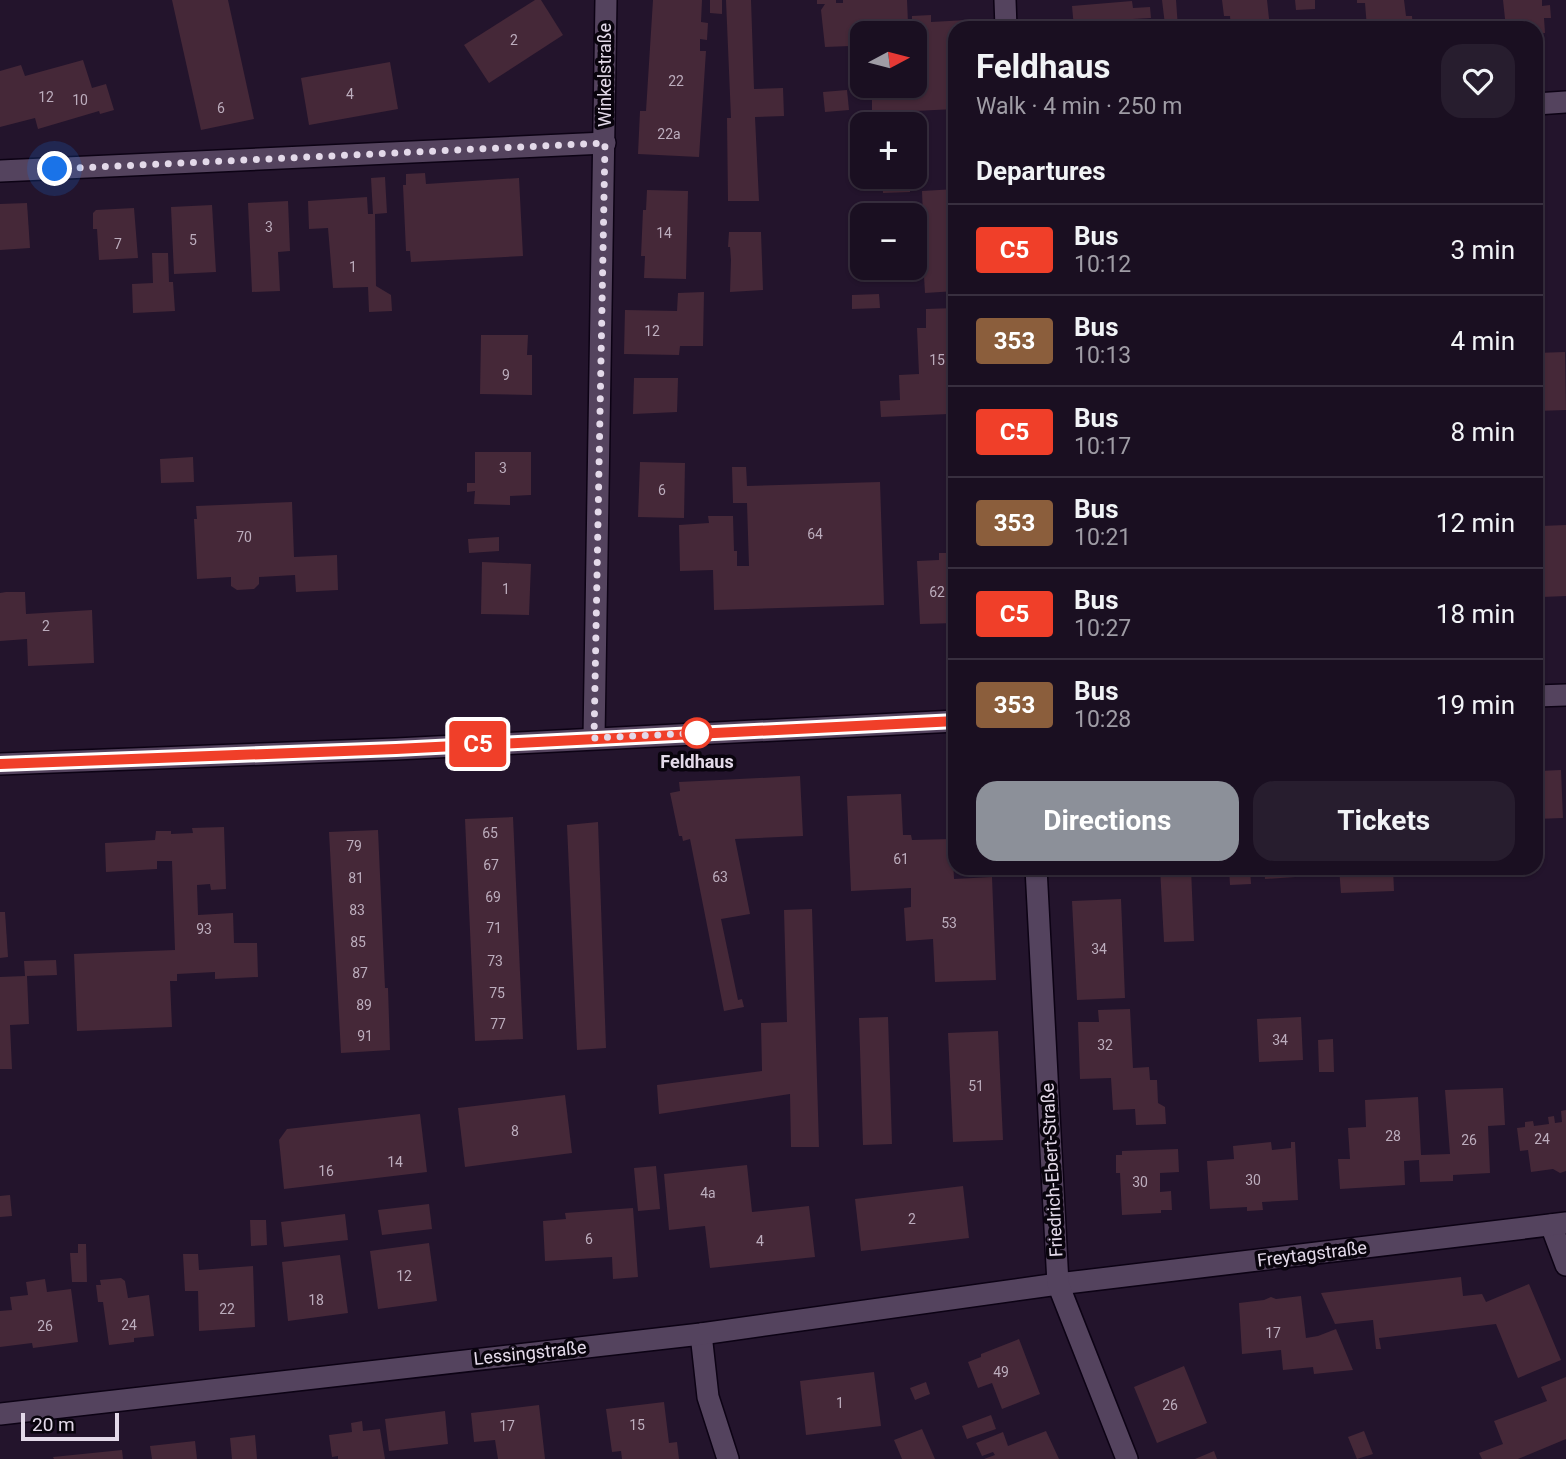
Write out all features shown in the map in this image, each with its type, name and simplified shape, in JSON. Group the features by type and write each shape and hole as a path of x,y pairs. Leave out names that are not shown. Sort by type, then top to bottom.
{"street":[{"name":"Winkelstraße","path":"594,738 606,0"},
{"path":"1005,0 1006,21"},
{"path":"1543,104 1566,102"},
{"path":"0,172 605,143"},
{"path":"1543,696 1566,695"},
{"path":"0,764 396,749 948,721"},
{"name":"Friedrich-Ebert-Straße","path":"1036,875 1058,1284 1127,1459"},
{"path":"1559,1224 1566,1265"},
{"name":"Freytagstraße","path":"1058,1284 1559,1224"},
{"name":"Lessingstraße","path":"0,1414 701,1334 1058,1284"},
{"path":"701,1334 708,1397 728,1459"}],"building":[{"path":"172,0 228,0 254,119 201,130"},
{"path":"535,0 541,0 563,35 489,83 464,45"},
{"path":"653,0 702,0 701,22 708,23 707,40 700,39 700,51 706,51 699,157 638,154 640,111 646,111"},
{"path":"710,0 722,0 722,14 710,13"},
{"path":"726,0 751,0 754,89 783,88 784,116 755,117 759,201 728,201 727,118 731,118"},
{"path":"817,0 836,0 836,3 843,3 843,0 907,0 908,21 850,21 850,46 825,47 821,10 825,4 817,4"},
{"path":"1162,0 1176,0 1178,21 1165,21"},
{"path":"1222,0 1267,0 1269,21 1230,21 1230,16 1224,16"},
{"path":"1295,0 1315,0 1315,9 1296,10"},
{"path":"1357,0 1404,0 1406,16 1412,16 1412,21 1366,21 1365,3 1357,3"},
{"path":"1503,0 1542,0 1542,6 1550,5 1551,18 1544,18 1545,33 1543,21 1505,21"},
{"path":"1132,1 1133,8 1150,7 1151,18 1133,21 1073,21 1072,6"},
{"path":"931,15 931,22 948,21 948,109 872,112 872,98 928,98 928,21 912,21 912,16"},
{"path":"83,60 92,88 106,84 114,110 100,114 99,111 38,129 35,118 0,127 0,71 21,65 25,76"},
{"path":"390,62 398,109 309,125 301,78"},
{"path":"847,90 849,110 825,112 823,92"},
{"path":"425,173 426,184 519,178 523,256 411,262 410,251 406,251 403,185 406,185 406,174"},
{"path":"385,177 387,213 375,214 376,286 391,295 392,311 369,312 368,287 333,288 328,228 309,229 308,201 367,197 368,214 373,214 371,178"},
{"path":"883,189 910,189 910,192 883,193"},
{"path":"948,189 948,292 925,293 927,203 922,203 922,191"},
{"path":"647,190 688,191 686,279 644,278 645,256 641,256 643,210 646,210"},
{"path":"288,201 290,251 278,252 280,291 252,292 248,203"},
{"path":"27,203 30,248 0,250 0,204"},
{"path":"212,205 216,272 174,274 171,207"},
{"path":"134,208 138,258 99,260 93,213 96,210"},
{"path":"729,232 761,232 763,290 730,292"},
{"path":"152,253 168,253 169,282 173,282 175,311 133,313 132,284 153,283"},
{"path":"704,292 703,346 680,346 679,355 624,354 625,310 677,311 678,293"},
{"path":"879,294 880,308 852,309 852,295"},
{"path":"948,308 948,414 881,417 880,401 900,400 899,375 919,374 917,328 926,328 926,309"},
{"path":"481,335 528,335 527,355 532,355 532,395 480,394"},
{"path":"1565,352 1566,410 1543,411 1543,353"},
{"path":"634,378 678,378 677,412 633,414"},
{"path":"475,452 531,452 531,495 510,496 510,505 474,504 475,491 467,492 467,483 475,483"},
{"path":"193,457 194,482 161,483 160,459"},
{"path":"640,462 685,463 684,518 638,517"},
{"path":"732,467 746,467 747,486 880,482 884,605 714,610 713,570 680,571 679,525 709,523 708,516 733,516 737,566 749,566 747,503 733,503"},
{"path":"292,502 294,557 337,555 338,590 296,592 295,575 259,577 259,584 254,589 237,590 231,586 231,577 197,579 194,519 197,519 196,506"},
{"path":"1566,525 1566,596 1543,597 1543,526"},
{"path":"499,537 499,551 469,553 468,539"},
{"path":"939,553 948,553 948,623 920,624 917,561 939,560"},
{"path":"482,562 531,564 529,615 481,614"},
{"path":"25,592 26,614 92,610 94,663 28,666 27,639 0,641 0,593"},
{"path":"1561,770 1563,818 1543,819 1543,771"},
{"path":"800,776 803,836 735,839 750,914 721,919 738,1000 742,999 744,1007 724,1011 690,839 683,841 682,836 679,836 670,793 680,791 679,782"},
{"path":"901,794 903,835 911,835 912,840 948,839 948,875 954,875 954,879 992,877 996,980 935,982 933,939 906,941 904,908 911,907 911,888 851,891 847,796"},
{"path":"513,817 523,1039 475,1041 465,819"},
{"path":"598,822 606,1048 577,1050 567,825"},
{"path":"224,827 226,889 211,890 210,884 197,885 198,915 233,913 234,943 257,943 258,977 215,979 215,972 177,974 177,981 170,981 172,1027 77,1031 74,954 175,950 172,861 157,861 157,869 106,872 105,843 155,840 156,831 171,831 171,834 193,833 192,828"},
{"path":"378,830 390,1050 341,1053 329,832"},
{"path":"1160,875 1191,875 1194,941 1164,942"},
{"path":"1229,875 1250,875 1251,884 1230,885"},
{"path":"1265,875 1310,876 1265,879"},
{"path":"1340,875 1393,875 1394,891 1341,893"},
{"path":"1121,899 1125,998 1077,1000 1072,901"},
{"path":"812,909 819,1147 791,1147 790,1094 659,1114 657,1085 762,1071 761,1023 787,1022 784,910"},
{"path":"0,912 5,912 8,957 0,958"},
{"path":"56,960 57,975 27,976 29,1024 10,1025 12,1069 0,1069 0,977 25,976 24,961"},
{"path":"1130,1009 1133,1068 1149,1067 1150,1080 1157,1080 1158,1103 1165,1107 1166,1124 1136,1125 1135,1109 1113,1110 1111,1078 1080,1079 1078,1022 1099,1022 1098,1010"},
{"path":"888,1017 892,1144 863,1145 859,1018"},
{"path":"1301,1017 1303,1060 1259,1062 1257,1019"},
{"path":"998,1031 1003,1140 953,1142 948,1033"},
{"path":"1333,1039 1334,1072 1319,1072 1318,1040"},
{"path":"1503,1088 1505,1125 1488,1126 1490,1173 1453,1175 1453,1181 1420,1182 1419,1160 1404,1161 1405,1185 1340,1189 1338,1159 1350,1159 1348,1128 1366,1127 1365,1100 1418,1097 1421,1155 1450,1154 1445,1090"},
{"path":"565,1095 572,1153 465,1167 458,1108"},
{"path":"1566,1110 1566,1171 1560,1173 1553,1169 1531,1172 1528,1150 1520,1151 1517,1128 1525,1127 1525,1122 1533,1121 1534,1126 1549,1124 1548,1117 1554,1116 1555,1123 1562,1122 1561,1111"},
{"path":"420,1114 427,1172 284,1189 279,1140 287,1129"},
{"path":"1271,1142 1272,1150 1291,1148 1291,1142 1295,1142 1298,1200 1262,1202 1263,1210 1247,1211 1247,1207 1210,1209 1207,1161 1234,1159 1233,1146"},
{"path":"1178,1149 1179,1172 1160,1173 1160,1192 1171,1191 1172,1210 1122,1215 1120,1173 1116,1173 1116,1155 1122,1155 1122,1151"},
{"path":"747,1165 752,1212 809,1206 815,1257 710,1268 705,1226 669,1230 664,1174"},
{"path":"656,1166 660,1209 638,1211 634,1168"},
{"path":"963,1186 969,1238 861,1251 855,1199"},
{"path":"10,1195 12,1216 0,1217 0,1196"},
{"path":"429,1204 432,1229 382,1235 378,1210"},
{"path":"633,1208 638,1277 613,1279 612,1257 545,1261 543,1221 566,1219 565,1213"},
{"path":"345,1214 348,1240 284,1247 281,1222"},
{"path":"250,1220 266,1220 267,1245 251,1246"},
{"path":"429,1243 437,1301 378,1309 370,1251"},
{"path":"78,1244 86,1244 87,1282 72,1282 70,1253 78,1253"},
{"path":"183,1254 198,1254 199,1270 253,1266 255,1327 199,1331 198,1291 185,1291"},
{"path":"340,1255 348,1313 288,1321 282,1262"},
{"path":"1461,1277 1463,1296 1482,1294 1486,1302 1529,1284 1561,1360 1518,1378 1496,1324 1379,1338 1381,1349 1376,1349 1373,1320 1335,1324 1321,1293"},
{"path":"121,1278 125,1281 128,1298 149,1295 154,1336 109,1345 103,1302 98,1302 96,1285 101,1285 100,1280"},
{"path":"45,1279 47,1292 71,1289 78,1342 33,1348 32,1343 0,1347 0,1311 12,1310 10,1297 28,1295 26,1282"},
{"path":"1301,1296 1306,1338 1336,1329 1353,1370 1314,1374 1313,1367 1283,1370 1281,1350 1242,1354 1239,1303 1271,1297 1276,1299"},
{"path":"1019,1339 1040,1394 1002,1409 992,1383 978,1388 968,1362"},
{"path":"1184,1366 1207,1423 1157,1443 1134,1387"},
{"path":"874,1372 881,1426 806,1435 800,1381"},
{"path":"1566,1377 1566,1439 1518,1459 1482,1459 1479,1453 1503,1444 1494,1421 1547,1401 1541,1387"},
{"path":"926,1382 930,1394 915,1400 910,1388"},
{"path":"664,1402 669,1443 677,1442 679,1459 622,1459 621,1451 612,1452 606,1409"},
{"path":"539,1405 545,1459 498,1459 495,1440 474,1442 471,1413"},
{"path":"445,1411 448,1444 389,1451 385,1419"},
{"path":"991,1415 996,1429 967,1439 962,1426"},
{"path":"362,1421 363,1431 380,1429 385,1459 332,1457 329,1435 352,1432 351,1423"},
{"path":"922,1429 935,1459 902,1459 894,1440"},
{"path":"1046,1431 1059,1459 984,1459 995,1455 993,1452 982,1456 976,1443 1003,1432 1008,1446"},
{"path":"1364,1431 1373,1454 1357,1459 1348,1437"},
{"path":"255,1435 257,1459 232,1459 230,1438"},
{"path":"195,1441 197,1459 152,1459 150,1446"},
{"path":"122,1450 123,1459 53,1457"},
{"path":"1214,1451 1217,1459 1195,1459"}],"bus line":[{"name":"C5","path":"0,764 396,749 948,721"}],"place":[{"name":"Feldhaus","path":"697,733"}],"route":[{"path":"55,169 605,143 594,738 697,733"}]}
